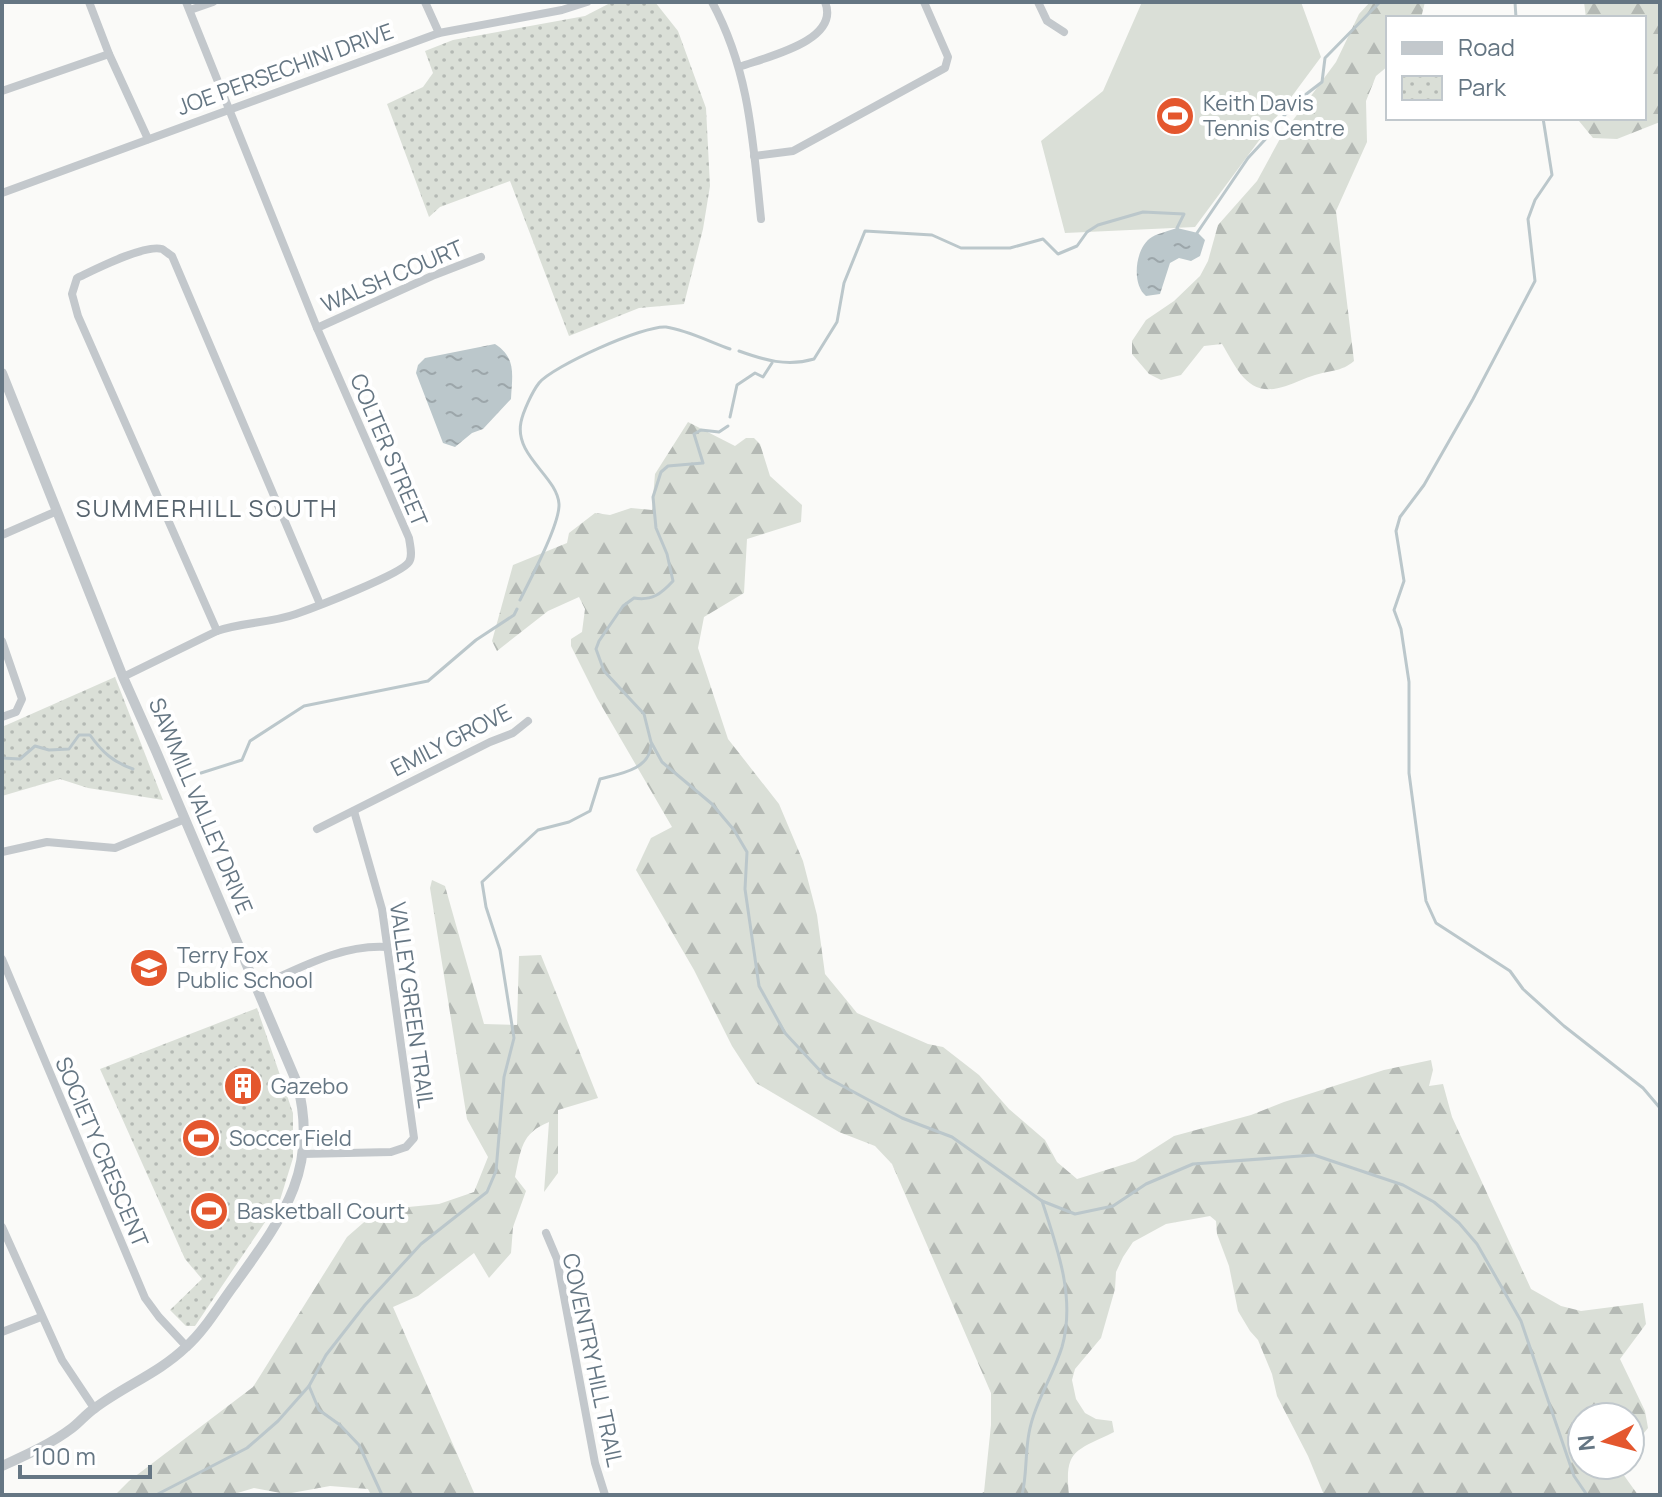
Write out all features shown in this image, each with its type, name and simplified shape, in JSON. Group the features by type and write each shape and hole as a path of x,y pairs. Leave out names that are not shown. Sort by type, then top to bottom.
{"street":[{"path":"89,2 148,139"},
{"path":"188,6 213,2"},
{"path":"425,2 439,33"},
{"path":"537,2 540,14"},
{"name":"JOE PERSECHINI DRIVE","path":"2,193 439,33 571,8 587,2"},
{"path":"712,2 739,67 753,128 761,219"},
{"path":"739,67 805,42 821,31 828,16 825,2"},
{"path":"754,156 793,151 940,73 948,64 948,57 924,2"},
{"path":"1038,2 1047,21 1064,32"},
{"name":"COLTER STREET","path":"123,677 217,631 233,625 295,615 394,574 409,563 411,555 409,538 317,328 188,6"},
{"path":"2,91 109,54"},
{"path":"217,631 78,316 72,294 77,278 114,259 154,249 163,249 172,256 320,604"},
{"name":"WALSH COURT","path":"317,328 481,257"},
{"name":"SAWMILL VALLEY DRIVE","path":"2,373 123,677 297,1083 304,1110 302,1154 291,1199 271,1234 207,1324 187,1347 160,1368 94,1408 72,1428 41,1448 2,1466"},
{"path":"2,535 57,511"},
{"path":"2,641 22,699 16,712 2,717"},
{"name":"EMILY GROVE","path":"354,811 490,742 510,735 528,721"},
{"path":"317,829 354,811"},
{"name":"VALLEY GREEN TRAIL","path":"302,1154 391,1152 406,1147 414,1138 382,909 354,811"},
{"path":"2,852 47,842 115,848 185,819"},
{"path":"257,987 324,957 351,949 387,947"},
{"name":"SOCIETY CRESCENT","path":"2,959 145,1298 187,1347"},
{"path":"2,1227 41,1317 73,1379 94,1408"},
{"name":"COVENTRY HILL TRAIL","path":"546,1233 557,1259 595,1463 605,1495"},
{"path":"2,1332 41,1317"}],"green space":[{"path":"612,2 655,2 678,31 706,108 710,186 703,229 684,304 639,308 569,336 510,181 440,207 429,217 387,104 423,87 433,73 425,51 453,40 585,16"},
{"name":"Keith Davis Tennis Centre","path":"1142,2 1301,2 1321,57 1195,227 1065,233 1041,141 1103,91"},
{"path":"1370,2 1425,2 1422,16 1386,16 1386,68 1376,76 1366,101 1367,142 1336,211 1354,361 1340,369 1286,386 1262,389 1246,380 1222,344 1204,346 1181,375 1161,380 1149,374 1132,354 1132,341 1146,320 1174,301 1200,276 1208,261 1218,225 1257,181 1282,135 1336,62 1359,14"},
{"path":"1584,2 1660,2 1660,122 1617,139 1593,138 1579,121 1646,120 1646,16 1586,16"},
{"path":"688,422 735,446 746,438 754,438 760,444 770,476 802,505 801,522 747,539 744,593 704,617 698,648 728,739 779,804 803,861 817,915 825,974 857,1013 928,1044 943,1047 979,1075 1009,1109 1045,1140 1057,1162 1077,1179 1135,1161 1174,1136 1251,1115 1384,1070 1431,1060 1433,1070 1429,1086 1443,1084 1452,1117 1531,1289 1561,1306 1581,1311 1643,1303 1646,1324 1620,1359 1640,1401 1566,1401 1566,1481 1628,1481 1638,1495 1324,1495 1277,1396 1258,1340 1238,1311 1216,1221 1210,1216 1166,1224 1133,1242 1123,1257 1116,1272 1115,1289 1101,1338 1075,1369 1072,1380 1076,1399 1085,1413 1096,1419 1112,1421 1114,1432 1075,1453 1069,1468 1069,1495 978,1495 984,1492 991,1393 892,1164 875,1146 839,1132 756,1083 732,1046 694,970 636,870 651,838 672,827 597,698 571,646 571,639 582,632 585,609 579,597 548,611 497,651 492,641 513,565 567,543 569,533 595,513 610,515 631,508 652,510 655,474"},
{"path":"115,677 163,800 88,788 60,779 2,796 2,727"},
{"path":"432,880 445,886 484,1024 517,1025 519,956 541,955 598,1098 558,1110 558,1173 544,1192 549,1122 528,1137 515,1177 526,1191 513,1227 511,1253 489,1278 474,1253 418,1296 393,1307 475,1495 371,1495 368,1489 330,1486 286,1494 254,1488 231,1495 115,1495 253,1387 347,1237 378,1210 439,1204 474,1192 488,1157 467,1119 430,888"},
{"path":"257,1008 293,1113 293,1158 280,1200 195,1326 186,1326 170,1310 202,1279 185,1259 100,1069"}],"water":[{"path":"1177,228 1198,233 1205,240 1200,256 1191,261 1179,258 1170,263 1160,294 1146,296 1137,275 1142,249 1152,237"},
{"path":"495,344 510,361 511,399 483,429 472,433 455,447 443,443 416,373 418,365 425,358"}],"waterway":[{"path":"1197,233 1248,158 1292,105 1322,82 1325,58 1380,2"},
{"path":"1515,2 1516,16"},
{"path":"1543,120 1552,175 1535,200 1528,219 1535,281 1424,485 1400,517 1396,531 1404,581 1394,610 1401,629 1409,682 1409,773 1426,901 1436,923 1510,971 1523,989 1564,1026 1643,1088 1660,1108"},
{"path":"739,351 776,361 814,359 837,322 844,283 865,231 932,235 961,248 1010,248 1043,239 1058,254 1077,246 1087,232 1098,225 1143,212 1184,214 1177,228 1179,232"},
{"path":"520,600 550,538 559,504 551,484 529,456 521,434 524,413 539,383 580,357 655,328 682,331 730,349"},
{"path":"730,417 737,385 755,373 763,377 772,363"},
{"path":"728,426 719,432 701,430 694,434 703,463 668,466 661,472 653,497 656,528 667,554 673,581 656,596 634,598 623,606 596,649 604,671 644,714 651,742 662,762 712,804 734,830 747,852 745,889 759,986 785,1033 826,1077 902,1118 952,1137 1042,1201 1075,1214 1113,1206 1146,1184 1193,1164 1314,1155 1403,1185 1434,1202 1459,1223 1477,1244 1521,1321 1574,1476 1587,1495"},
{"path":"201,773 242,760 250,741 304,706 428,681 476,640 514,615 517,609"},
{"path":"2,758 20,759 35,746 49,750 69,749 79,735 90,735 108,756 133,769"},
{"path":"156,1495 247,1448 278,1421 309,1386 326,1355 365,1305 421,1244 487,1192 496,1171 504,1077 514,1038 500,950 486,907 482,882 538,830 569,822 590,811 600,779 624,773 639,765 645,760 651,745"},
{"path":"1022,1495 1031,1422 1058,1358 1066,1329 1063,1273 1042,1201"},
{"path":"309,1386 319,1410 340,1425 359,1445 382,1495"}],"place":[{"name":"Keith Davis Tennis Centre","path":"1175,116"},
{"name":"Terry Fox Public School","path":"149,968"},
{"name":"Gazebo","path":"243,1086"},
{"name":"Soccer Field","path":"201,1138"},
{"name":"Basketball Court","path":"209,1211"}],"district":[{"name":"SUMMERHILL SOUTH","path":"207,509"}]}
